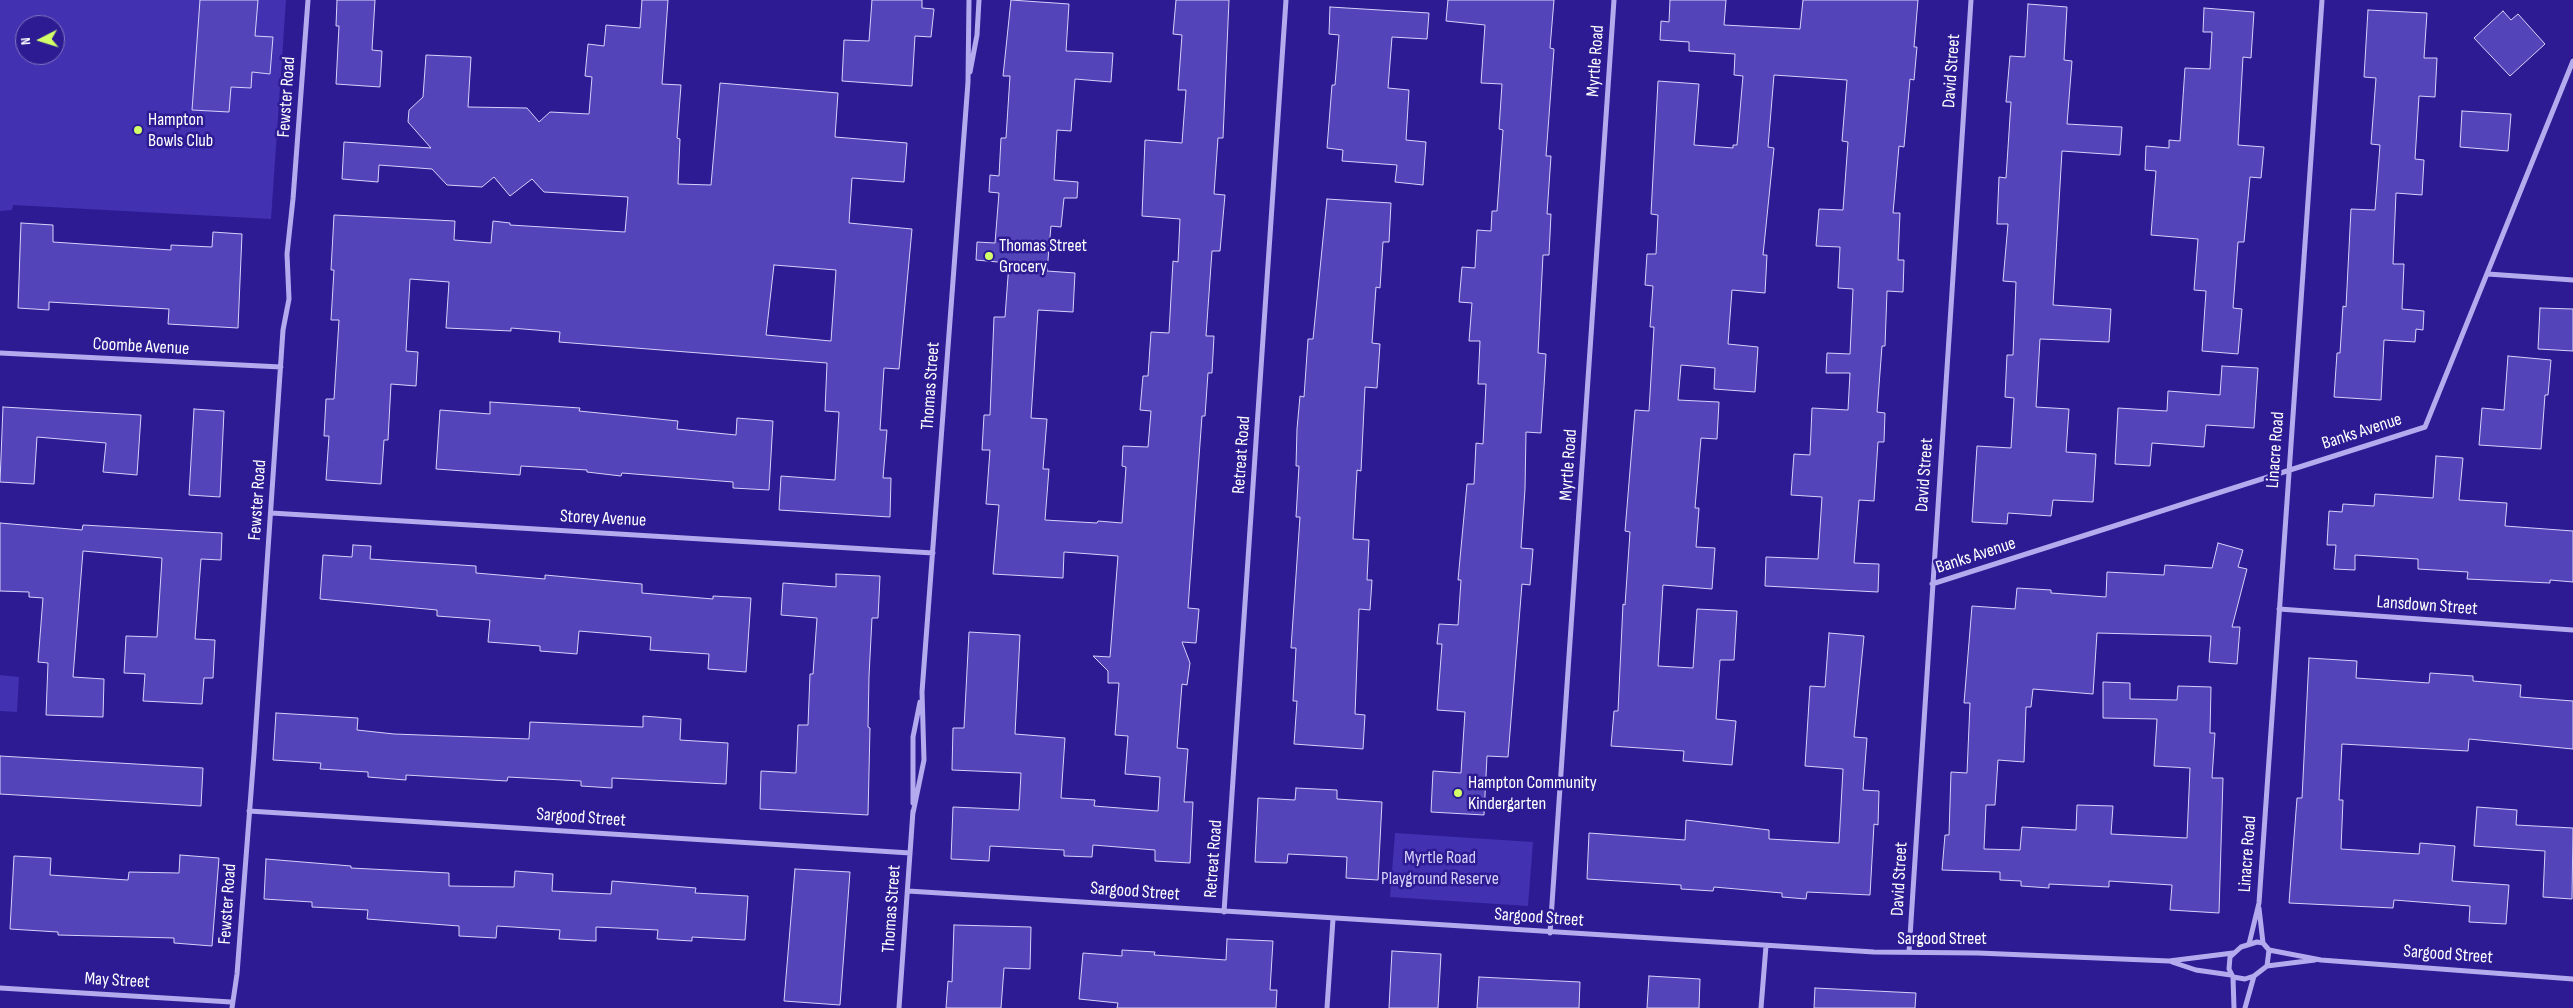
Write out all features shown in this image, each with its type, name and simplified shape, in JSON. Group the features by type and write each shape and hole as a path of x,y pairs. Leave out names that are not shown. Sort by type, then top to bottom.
{"street":[{"name":"Fewster Road","path":"231,1006 237,974 281,367 289,299 287,254 308,0"},
{"name":"Thomas Street","path":"913,813 924,760 922,692 968,82 969,0"},
{"name":"Thomas Street","path":"968,82 977,35 979,0"},
{"name":"Retreat Road","path":"1224,912 1286,0"},
{"name":"Myrtle Road","path":"1550,933 1614,0"},
{"name":"David Street","path":"1909,952 1971,0"},
{"name":"Linacre Road","path":"2249,944 2258,903 2322,0"},
{"name":"Banks Avenue","path":"1932,584 2425,427 2573,61"},
{"path":"2488,274 2573,280"},
{"name":"Coombe Avenue","path":"0,353 281,367"},
{"name":"Storey Avenue","path":"271,513 933,553"},
{"name":"Lansdown Street","path":"2279,609 2573,630"},
{"name":"Thomas Street","path":"899,1008 913,813 913,737 922,692"},
{"name":"Sargood Street","path":"249,811 910,853"},
{"name":"Sargood Street","path":"908,891 1766,946 1909,952 1978,952 2169,961 2233,953"},
{"name":"Linacre Road","path":"2258,903 2263,943"},
{"path":"1327,1008 1333,919"},
{"path":"2232,976 2245,979 2254,976 2267,966 2269,950 2263,943 2249,944 2233,953 2228,963 2232,976 2234,1008"},
{"path":"1762,1008 1766,946"},
{"name":"Sargood Street","path":"2269,950 2321,960 2573,979"},
{"name":"Sargood Street","path":"2267,966 2321,960"},
{"name":"Sargood Street","path":"2169,961 2196,970 2232,976"},
{"path":"2245,1008 2254,976"},
{"name":"May Street","path":"0,988 231,1006"}],"green space":[{"name":"Hampton Bowls Club","path":"0,0 286,0 271,219 13,205 12,210 0,211"},
{"path":"0,675 19,677 17,712 0,711"},
{"name":"Myrtle Road Playground Reserve","path":"1395,833 1533,842 1528,906 1390,897"}],"building":[{"path":"200,0 258,0 255,36 273,37 270,74 252,72 251,88 231,87 229,112 192,110"},
{"path":"337,0 375,0 372,50 382,51 380,87 336,84 339,26 336,26"},
{"path":"642,0 668,0 662,84 681,85 677,138 680,139 678,184 711,185 720,83 838,93 835,137 907,143 904,182 852,178 849,223 912,229 899,369 884,368 880,430 887,430 883,478 891,478 890,517 779,510 781,476 835,480 839,412 825,411 827,363 559,342 560,332 511,328 511,331 446,328 449,282 410,279 406,351 418,352 416,386 391,384 388,440 384,440 381,484 326,480 329,436 324,436 326,399 334,399 339,320 331,320 334,270 331,270 334,215 455,221 454,240 491,243 493,221 510,223 510,225 625,232 628,197 544,192 532,179 510,196 494,177 482,187 447,185 432,169 379,165 378,182 342,179 344,142 431,148 408,122 409,110 423,97 426,55 471,57 468,107 527,108 539,122 550,112 589,114 592,77 585,76 588,44 604,46 606,25 640,28","holes":["774,265 836,270 831,341 766,335"]},
{"path":"872,0 922,0 922,8 934,9 931,37 915,36 912,86 842,81 844,40 869,41"},
{"path":"1011,0 1069,4 1066,51 1113,53 1111,82 1075,79 1071,131 1057,130 1054,180 1078,182 1077,198 1064,198 1061,227 1051,226 1047,271 1075,273 1073,312 1038,310 1031,418 1047,419 1043,469 1049,469 1045,520 1122,523 1126,467 1122,466 1123,446 1148,447 1151,411 1140,410 1143,376 1148,376 1151,332 1169,333 1173,261 1178,262 1180,219 1142,216 1145,140 1182,143 1186,90 1178,90 1182,35 1173,34 1176,0 1229,0 1223,138 1218,138 1214,194 1225,195 1220,251 1212,251 1206,336 1214,336 1212,373 1208,373 1205,416 1202,416 1188,608 1199,609 1196,643 1182,642 1190,663 1187,685 1182,684 1177,748 1188,749 1184,802 1193,802 1190,863 1155,861 1155,850 1093,845 1092,857 1064,856 1064,850 990,846 989,861 951,859 953,807 1019,810 1021,773 952,770 953,728 964,728 969,632 1020,635 1015,734 1065,738 1061,798 1095,800 1094,806 1158,811 1160,777 1125,774 1128,736 1115,735 1119,683 1108,683 1108,671 1093,656 1110,657 1118,556 1064,552 1063,578 993,574 999,505 986,504 990,450 982,450 984,415 990,415 994,317 1005,317 1009,263 976,260 977,242 995,243 999,193 989,192 990,175 999,176 1001,138 1006,138 1010,76 1003,76"},
{"path":"1448,0 1554,0 1550,48 1554,49 1546,156 1551,156 1547,214 1551,214 1549,255 1543,255 1538,353 1546,354 1541,433 1526,432 1521,548 1533,549 1530,585 1522,584 1508,757 1487,756 1484,815 1431,812 1433,771 1461,773 1465,712 1437,710 1442,644 1437,644 1439,624 1458,625 1461,580 1458,580 1467,484 1474,484 1476,443 1483,444 1486,384 1478,384 1480,341 1469,341 1472,303 1459,302 1462,267 1475,268 1477,230 1491,231 1492,211 1497,211 1503,130 1499,129 1502,84 1481,83 1485,25 1446,21"},
{"path":"1670,0 1726,0 1724,25 1800,29 1803,0 1918,0 1914,47 1917,47 1914,80 1910,79 1904,147 1899,146 1893,213 1900,213 1898,260 1904,260 1903,292 1887,291 1885,346 1882,346 1877,412 1885,413 1884,442 1878,442 1874,501 1859,500 1854,563 1879,564 1878,592 1765,586 1766,557 1818,559 1822,497 1791,495 1794,454 1810,455 1812,408 1848,410 1850,373 1826,373 1827,353 1850,354 1853,289 1838,288 1840,247 1816,246 1819,209 1843,210 1848,142 1842,141 1847,80 1774,75 1768,147 1774,148 1763,255 1767,255 1765,293 1732,290 1728,344 1758,347 1755,392 1714,389 1715,368 1681,365 1678,400 1719,402 1717,439 1701,438 1695,508 1699,508 1696,547 1715,548 1712,589 1663,585 1658,666 1693,668 1697,609 1737,611 1734,660 1720,660 1716,719 1736,721 1732,765 1683,761 1684,751 1611,746 1614,711 1618,711 1623,604 1625,605 1630,532 1625,531 1635,410 1649,411 1654,327 1650,327 1653,286 1645,285 1647,254 1656,254 1658,215 1651,214 1658,81 1699,84 1694,145 1733,148 1733,145 1737,145 1743,76 1734,75 1735,54 1689,51 1689,42 1660,40 1661,21 1669,22"},
{"path":"2028,4 2067,7 2064,60 2072,61 2067,124 2122,127 2120,155 2062,151 2053,305 2111,309 2109,342 2040,339 2036,407 2069,409 2066,452 2096,454 2093,502 2053,500 2051,516 2008,513 2007,524 1972,522 1977,446 2011,448 2014,398 2005,397 2007,355 2013,355 2016,282 2003,281 2008,224 1997,224 1999,177 2006,178 2011,102 2006,102 2010,56 2025,57"},
{"path":"1330,7 1429,13 1427,39 1392,37 1388,88 1409,90 1406,140 1426,142 1423,185 1395,182 1397,165 1342,161 1343,150 1327,148 1332,85 1335,85 1339,35 1329,34"},
{"path":"2204,8 2254,12 2251,58 2243,57 2238,145 2264,147 2261,178 2250,177 2244,242 2238,242 2233,308 2242,309 2238,354 2202,351 2206,291 2194,290 2198,239 2151,235 2156,171 2145,170 2146,146 2169,148 2169,140 2180,141 2185,68 2210,69 2212,32 2203,32"},
{"path":"2368,10 2427,13 2424,58 2437,58 2435,97 2419,96 2415,159 2424,160 2422,195 2396,193 2393,264 2404,264 2402,309 2424,311 2423,330 2416,329 2415,342 2384,340 2381,400 2334,397 2337,353 2340,353 2343,306 2346,307 2351,209 2375,210 2380,145 2371,144 2376,78 2364,77"},
{"path":"2503,11 2511,20 2518,14 2545,44 2510,76 2474,38"},
{"path":"2462,111 2511,114 2508,151 2460,147"},
{"path":"1327,199 1391,203 1389,242 1383,242 1380,288 1376,287 1372,343 1380,344 1377,388 1365,387 1361,471 1357,470 1353,539 1369,540 1367,580 1372,580 1370,610 1359,609 1355,714 1365,715 1363,749 1294,744 1297,701 1293,701 1296,648 1291,648 1300,517 1296,517 1299,466 1296,466 1297,429 1300,396 1304,397 1308,339 1313,339"},
{"path":"21,223 53,225 53,242 171,250 171,245 212,247 213,232 242,234 238,328 168,324 169,309 49,302 49,310 18,308"},
{"path":"2540,308 2573,309 2573,351 2538,349"},
{"path":"2508,356 2551,360 2548,395 2545,395 2541,449 2479,445 2482,408 2504,410"},
{"path":"2222,366 2258,368 2254,428 2206,425 2204,447 2152,443 2150,466 2115,464 2118,408 2167,411 2168,391 2220,395"},
{"path":"490,402 580,408 579,411 678,421 677,429 736,435 737,418 773,421 769,490 733,488 733,482 622,473 621,476 587,472 587,470 521,466 520,475 436,469 440,410 490,414"},
{"path":"3,407 141,415 137,475 103,472 106,443 37,437 34,484 0,482"},
{"path":"194,409 224,411 220,497 189,495"},
{"path":"2436,456 2463,458 2459,500 2507,503 2505,526 2573,531 2573,582 2550,580 2550,583 2467,579 2468,572 2418,569 2418,559 2355,555 2355,570 2334,569 2336,545 2327,545 2329,511 2342,512 2343,504 2374,506 2375,494 2433,498"},
{"path":"0,523 82,530 83,525 222,533 221,560 201,559 195,639 215,640 213,678 204,678 202,704 143,701 145,674 124,673 126,636 157,637 162,558 83,551 73,677 104,679 103,717 46,715 48,663 38,662 43,598 29,597 29,592 0,591"},
{"path":"2218,543 2243,550 2238,567 2247,569 2232,627 2240,627 2237,664 2209,662 2211,636 2097,633 2093,694 2033,689 2031,707 2026,707 2024,762 1998,760 1995,805 1986,805 1984,849 2020,850 2022,827 2076,830 2077,805 2113,806 2111,834 2187,838 2190,768 2154,766 2157,719 2103,718 2103,682 2130,683 2130,699 2177,700 2178,686 2211,687 2210,733 2215,733 2212,778 2223,778 2219,913 2170,910 2172,885 2109,881 2109,887 2049,884 2049,888 2021,886 2021,881 2000,880 2000,872 1942,870 1945,835 1949,835 1951,772 1967,773 1970,703 1964,703 1972,606 2015,609 2017,588 2051,590 2051,593 2106,597 2107,572 2164,575 2165,565 2212,568"},
{"path":"353,545 371,546 370,559 476,566 476,573 545,579 545,575 642,584 642,593 713,599 713,596 751,598 746,672 708,669 709,654 650,650 651,637 579,631 577,654 540,651 540,646 488,642 490,620 437,616 437,610 320,599 323,555 352,557"},
{"path":"836,574 880,576 878,618 872,618 869,676 868,815 760,809 761,771 796,773 798,725 808,725 810,674 813,674 817,618 781,615 783,583 836,587"},
{"path":"1829,633 1864,636 1854,737 1867,738 1863,790 1879,791 1878,825 1874,824 1870,895 1807,892 1806,899 1782,897 1782,893 1714,887 1713,891 1681,889 1681,885 1587,879 1589,833 1685,840 1686,820 1769,830 1769,839 1839,843 1843,769 1805,766 1810,686 1825,687"},
{"path":"2309,658 2357,661 2356,678 2429,683 2430,673 2473,676 2473,681 2521,685 2520,697 2573,701 2573,749 2469,739 2468,751 2342,744 2339,800 2343,800 2341,849 2419,854 2420,843 2455,846 2452,881 2509,885 2506,924 2469,922 2470,906 2394,900 2393,908 2289,903 2297,798 2302,798"},
{"path":"276,713 358,718 357,730 394,734 529,739 530,722 643,727 643,716 681,719 680,740 728,743 726,784 612,778 612,788 581,786 581,781 508,777 507,781 406,775 406,780 368,777 368,772 320,769 321,763 273,760"},
{"path":"0,756 203,768 201,806 0,794"},
{"path":"1296,788 1337,790 1337,799 1382,802 1378,880 1346,878 1347,857 1288,854 1287,863 1255,862 1258,798 1295,800"},
{"path":"2477,807 2517,810 2516,825 2573,828 2572,899 2543,897 2545,851 2474,846"},
{"path":"180,855 219,858 212,946 174,943 174,938 58,935 58,932 10,929 14,856 51,858 50,875 128,880 129,872 179,873"},
{"path":"266,859 351,866 351,868 449,873 449,886 514,887 515,871 553,874 552,891 611,894 612,881 696,888 695,893 748,896 745,940 692,937 692,941 657,939 658,930 596,927 596,941 559,939 560,930 497,926 496,938 459,936 459,926 367,919 368,910 312,907 312,902 264,899"},
{"path":"795,869 850,872 840,1005 784,1001"},
{"path":"954,925 1031,927 1030,969 1004,968 1001,1008 946,1008 948,981 952,982"},
{"path":"1227,939 1273,941 1270,990 1277,990 1276,1008 1117,1008 1118,1003 1079,999 1083,953 1122,956 1122,950 1155,952 1154,955 1226,960"},
{"path":"1392,951 1441,954 1438,1008 1389,1008"},
{"path":"1649,976 1700,979 1699,1008 1647,1008"},
{"path":"1479,977 1580,982 1579,1008 1477,1008"},
{"path":"1815,988 1916,993 1915,1008 1814,1008"}],"place":[{"name":"Hampton Bowls Club","path":"138,130"},
{"name":"Thomas Street Grocery","path":"989,256"},
{"name":"Hampton Community Kindergarten","path":"1458,793"}]}
